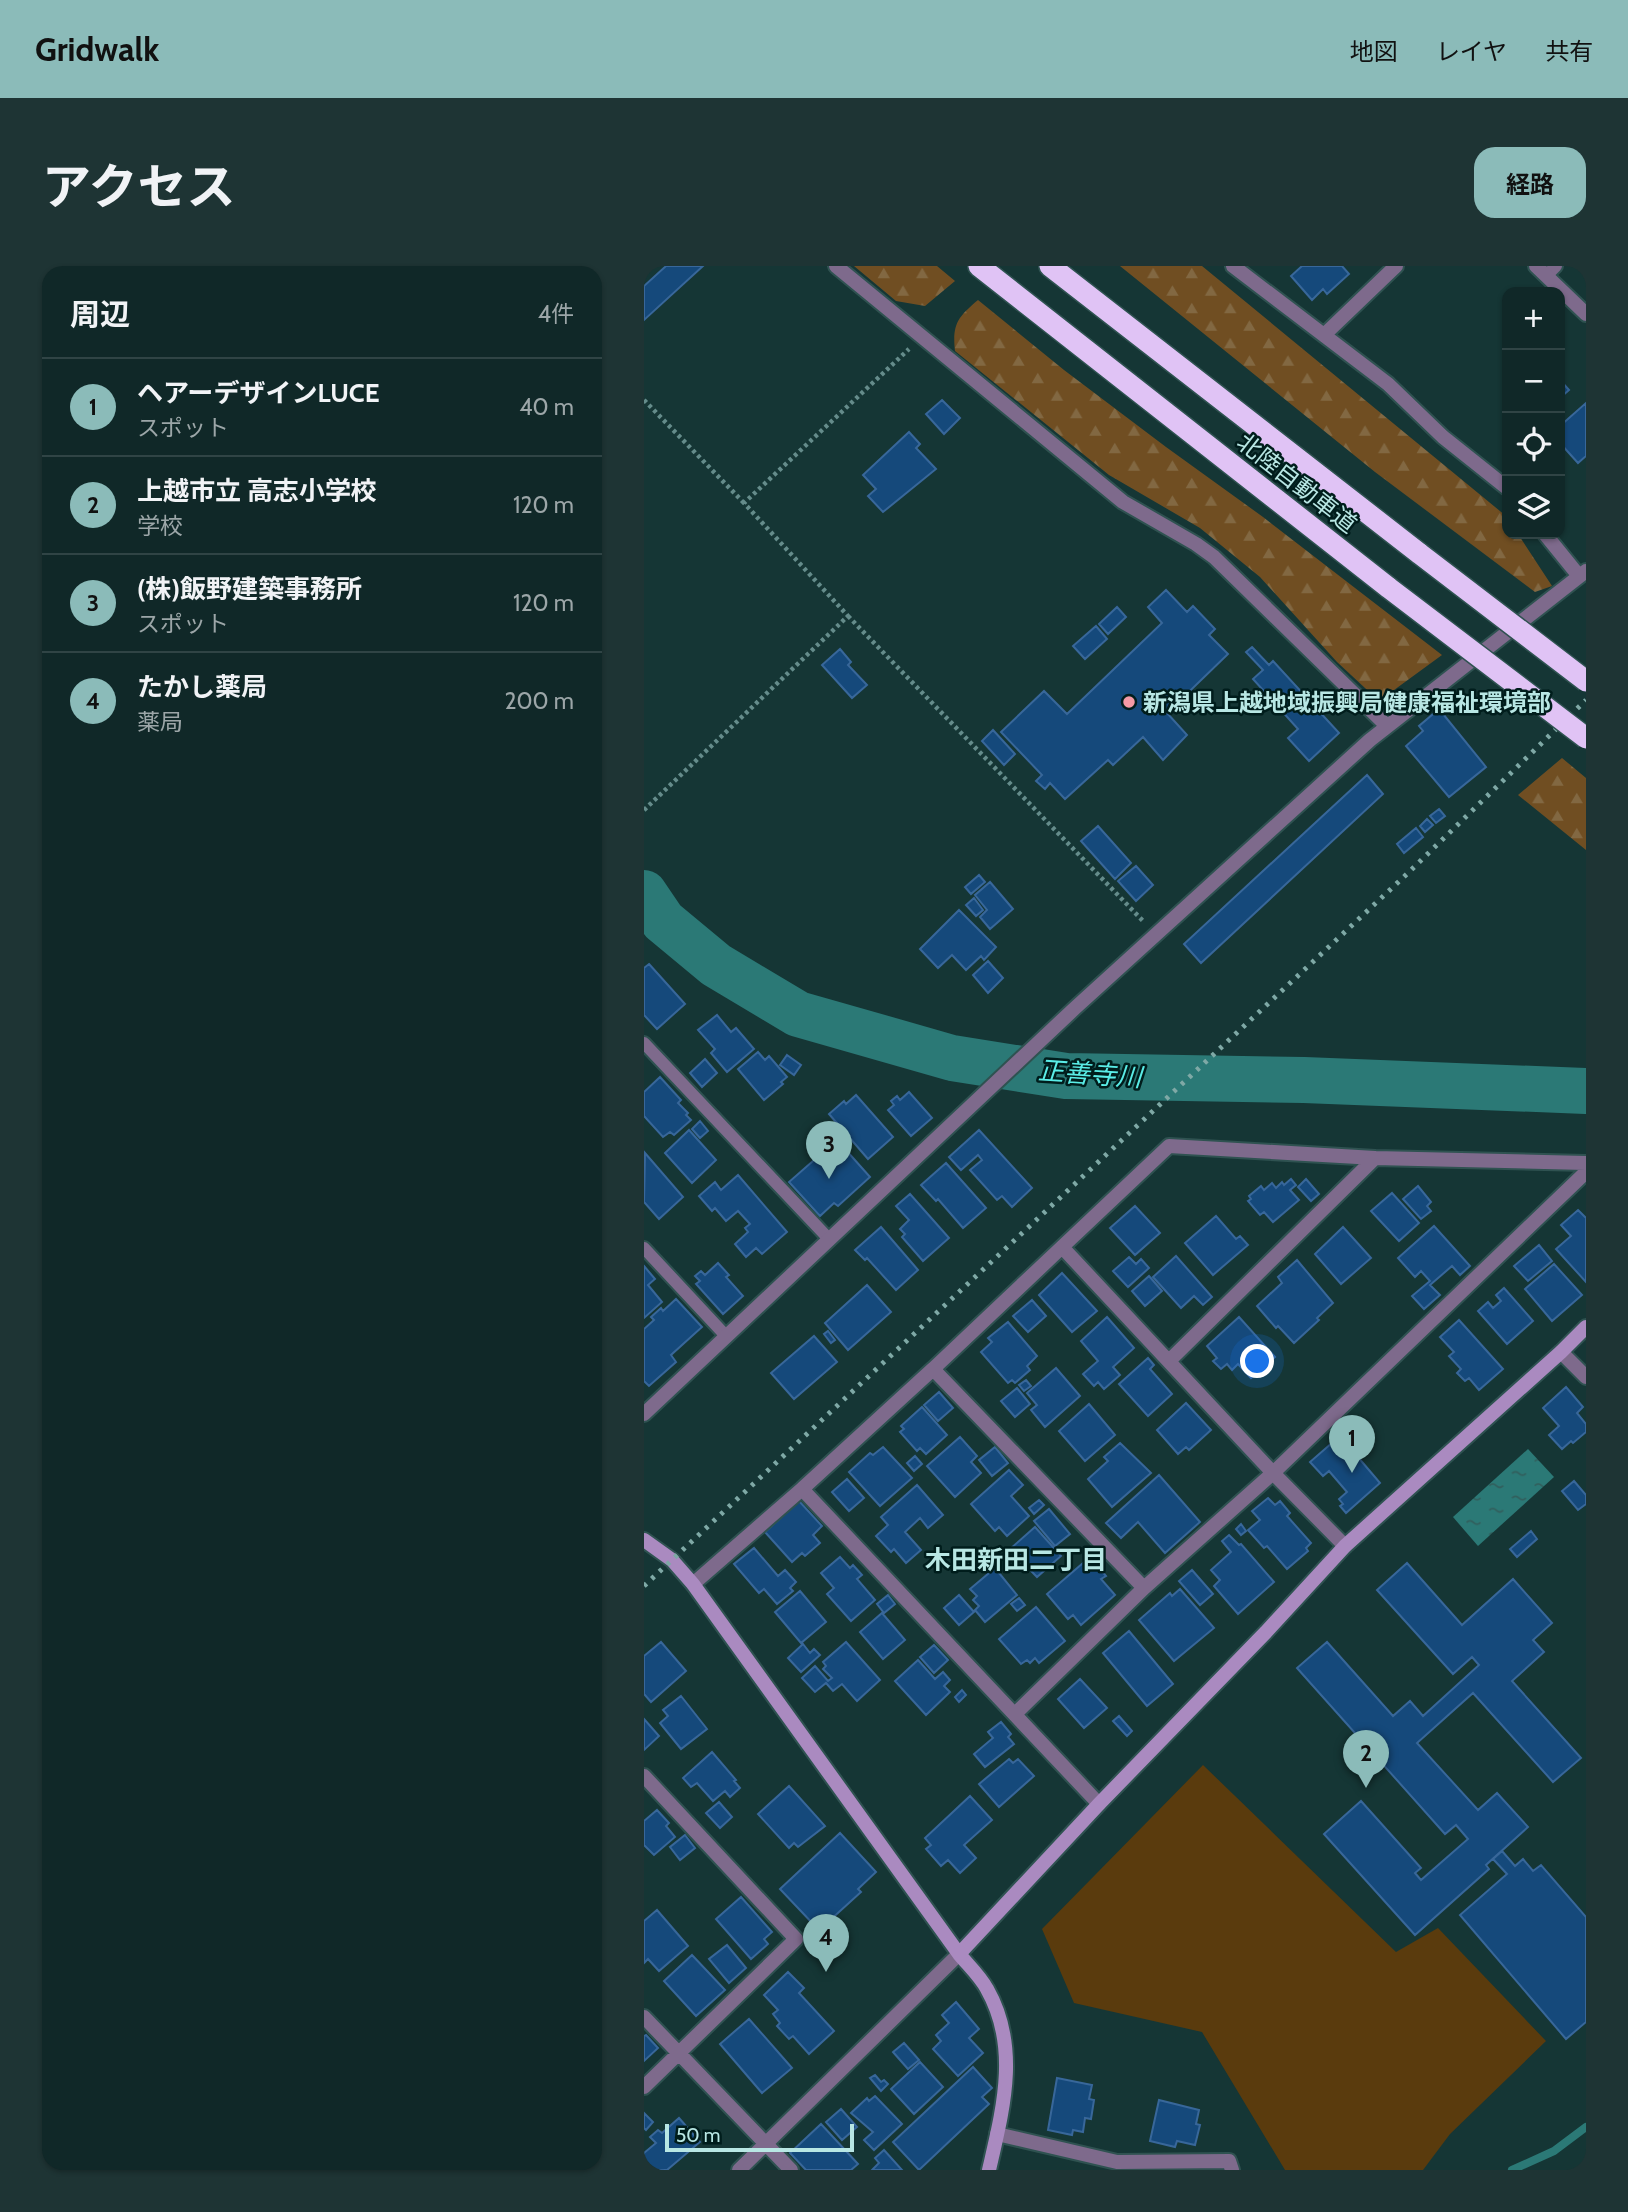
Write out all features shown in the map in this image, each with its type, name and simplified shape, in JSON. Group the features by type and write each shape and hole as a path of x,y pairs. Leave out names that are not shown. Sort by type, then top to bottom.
{"highway":[{"name":"北陸自動車道","path":"979,266 1389,588 1586,738"},
{"name":"北陸自動車道","path":"1050,266 1586,681"}],"street":[{"path":"836,266 1123,502 1214,557 1387,726"},
{"path":"1233,266 1388,384 1443,437 1502,484"},
{"path":"1324,335 1396,266"},
{"path":"1546,269 1586,314"},
{"path":"644,1414 1075,1008 1370,740 1516,628 1582,573 1550,539"},
{"path":"693,1584 933,1369 1168,1146 1375,1158 1586,1163"},
{"path":"1170,1360 1375,1158"},
{"path":"1016,1713 1144,1588 1273,1473 1586,1172"},
{"path":"1062,1247 1273,1473 1345,1546"},
{"path":"739,2170 959,1954 1345,1546 1562,1352 1586,1327"},
{"path":"1562,1352 1586,1377"},
{"path":"933,1369 1144,1588"},
{"path":"802,1489 1099,1804"},
{"path":"644,1540 672,1560 693,1584 959,1954 987,1987 1007,2049 1004,2109 989,2170"},
{"path":"644,1776 796,1939 644,2087"},
{"path":"644,2017 791,2170"},
{"path":"997,2134 1118,2162 1228,2161 1231,2170"}],"lane":[{"path":"644,1042 829,1239"},
{"path":"644,1248 726,1336"}],"path":[{"path":"744,503 922,337"},
{"path":"644,400 848,616 1156,934"},
{"path":"644,810 848,616"}],"green space":[{"path":"854,266 937,266 955,281 925,306 896,301"},
{"path":"1120,266 1202,266 1502,513 1502,539 1521,539 1552,586 1535,592 1375,472"},
{"path":"978,300 1064,370 1263,517 1442,655 1379,701 1337,662 1260,577 1200,528 1109,475 955,351 958,322"},
{"path":"1562,758 1586,778 1586,850 1518,795"}],"shaded area":[{"path":"1203,1765 1396,1952 1438,1928 1546,2041 1450,2134 1423,2170 1285,2170 1202,2032 1074,2003 1042,1929"}],"water":[{"path":"1528,1449 1554,1477 1478,1546 1453,1517"}],"building":[{"path":"666,266 703,266 644,320 644,286"},
{"path":"1302,266 1342,266 1349,274 1327,294 1323,289 1312,300 1291,276"},
{"path":"942,400 960,418 944,434 926,414"},
{"path":"1586,403 1586,456 1578,463 1565,449 1565,422"},
{"path":"909,432 920,444 916,448 936,469 883,512 868,496 876,489 863,475"},
{"name":"新潟県上越地域振興局健康福祉環境部","path":"1166,590 1187,612 1193,606 1215,629 1209,635 1228,654 1167,713 1187,735 1163,760 1143,737 1113,765 1108,760 1065,799 1050,783 1045,789 1036,781 1042,775 1001,732 1044,691 1067,714 1162,623 1148,607"},
{"path":"1117,607 1126,617 1108,634 1099,624"},
{"path":"1096,626 1107,639 1085,659 1073,646"},
{"path":"1252,647 1269,665 1273,661 1339,733 1309,761 1288,738 1298,729 1253,679 1263,670 1246,652"},
{"path":"840,649 851,662 848,665 867,685 852,698 822,665"},
{"path":"1439,709 1486,767 1449,797 1406,746 1423,731 1419,726"},
{"path":"993,730 1015,754 1004,765 982,741"},
{"path":"1367,775 1383,794 1201,963 1184,944"},
{"path":"1439,809 1445,816 1436,823 1430,816"},
{"path":"1427,819 1433,825 1425,832 1420,826"},
{"path":"1098,826 1131,863 1115,879 1081,841"},
{"path":"1416,828 1423,837 1404,853 1397,844"},
{"path":"1136,866 1153,885 1136,901 1118,881"},
{"path":"979,875 985,882 971,894 965,887"},
{"path":"990,882 1013,909 990,929 980,917 987,910 975,895"},
{"path":"974,898 983,910 976,916 966,905"},
{"path":"959,910 996,947 984,960 981,956 966,970 952,955 938,968 920,949"},
{"path":"988,961 1003,978 988,993 973,975"},
{"path":"649,964 685,1004 657,1029 644,1015 644,968"},
{"path":"717,1015 731,1032 736,1028 754,1049 727,1072 711,1053 715,1049 698,1030"},
{"path":"758,1052 765,1060 769,1056 787,1077 781,1082 783,1084 764,1100 738,1069"},
{"path":"787,1055 801,1065 794,1075 780,1065"},
{"path":"705,1059 717,1073 702,1087 690,1073"},
{"path":"660,1077 681,1100 678,1103 691,1120 674,1135 670,1132 663,1137 644,1116 644,1092"},
{"path":"909,1092 932,1118 911,1136 888,1110 894,1105 891,1101 897,1096 900,1100"},
{"path":"856,1095 893,1137 868,1159 829,1114"},
{"path":"700,1121 708,1131 700,1138 692,1129"},
{"path":"689,1130 716,1160 692,1183 665,1153"},
{"path":"979,1130 1032,1188 1012,1207 1002,1196 997,1200 970,1170 982,1160 978,1155 961,1170 949,1157"},
{"path":"837,1140 870,1177 838,1206 834,1203 820,1216 789,1182"},
{"path":"645,1153 683,1197 659,1219 644,1202"},
{"path":"946,1163 986,1208 963,1228 938,1199 936,1201 921,1185"},
{"path":"738,1175 787,1232 762,1254 756,1248 746,1257 735,1244 748,1232 745,1228 750,1224 738,1211 726,1221 715,1208 712,1211 699,1196 715,1182 721,1190"},
{"path":"1291,1179 1296,1185 1290,1190 1299,1200 1273,1222 1264,1212 1260,1215 1248,1201 1251,1199 1249,1196 1261,1186 1264,1190 1272,1183 1276,1188"},
{"path":"1306,1179 1319,1194 1311,1201 1298,1187"},
{"path":"1418,1186 1431,1202 1427,1206 1431,1211 1421,1219 1403,1199"},
{"path":"1392,1193 1419,1223 1399,1241 1371,1211"},
{"path":"910,1194 949,1238 923,1261 902,1237 905,1234 900,1229 909,1220 896,1206"},
{"path":"1135,1206 1160,1233 1135,1255 1110,1228"},
{"path":"1578,1210 1586,1218 1586,1282 1556,1249 1571,1236 1561,1225"},
{"path":"1216,1216 1236,1239 1240,1236 1248,1245 1213,1275 1185,1243"},
{"path":"1434,1226 1470,1266 1460,1275 1452,1266 1430,1285 1440,1295 1424,1309 1412,1296 1430,1281 1421,1271 1415,1277 1398,1258"},
{"path":"881,1227 918,1270 896,1290 867,1258 865,1260 855,1250"},
{"path":"1343,1227 1371,1258 1341,1284 1315,1254"},
{"path":"1539,1245 1552,1261 1528,1281 1514,1266"},
{"path":"1176,1256 1212,1297 1203,1305 1194,1296 1181,1308 1153,1277"},
{"path":"1129,1257 1136,1264 1141,1259 1149,1268 1128,1287 1113,1271"},
{"path":"1297,1260 1333,1303 1294,1343 1278,1326 1276,1328 1257,1306 1282,1283 1278,1277"},
{"path":"718,1263 743,1296 723,1314 696,1284 700,1281 695,1276 701,1271 705,1275"},
{"path":"1554,1264 1582,1295 1552,1321 1525,1289"},
{"path":"644,1266 655,1279 648,1285 662,1302 644,1318"},
{"path":"1062,1273 1097,1311 1072,1332 1039,1295"},
{"path":"1149,1276 1162,1291 1145,1306 1132,1291"},
{"path":"867,1285 891,1312 848,1350 825,1323"},
{"path":"1504,1288 1533,1321 1507,1344 1478,1311 1488,1302 1493,1308 1501,1301 1496,1295"},
{"path":"676,1299 702,1327 671,1355 676,1362 649,1386 644,1381 644,1329 654,1320 651,1317 661,1308 663,1311"},
{"path":"1032,1300 1046,1316 1028,1332 1013,1316"},
{"path":"1107,1317 1134,1348 1113,1367 1120,1375 1104,1389 1098,1382 1094,1386 1083,1374 1098,1361 1081,1341"},
{"path":"1239,1317 1275,1357 1251,1378 1238,1364 1232,1370 1227,1364 1221,1369 1213,1361 1217,1358 1207,1346"},
{"path":"1459,1320 1503,1369 1479,1390 1469,1378 1465,1381 1457,1373 1461,1369 1449,1356 1454,1352 1440,1337"},
{"path":"1008,1322 1037,1356 1027,1366 1030,1370 1015,1383 1012,1380 1008,1383 981,1352 992,1342 988,1338"},
{"path":"828,1331 835,1340 831,1343 824,1334"},
{"path":"814,1336 837,1362 794,1399 771,1373"},
{"path":"1148,1358 1154,1365 1150,1369 1172,1394 1148,1416 1119,1384"},
{"path":"1056,1368 1080,1396 1045,1427 1031,1410 1037,1405 1027,1393"},
{"path":"1026,1380 1031,1386 1024,1391 1019,1385"},
{"path":"1566,1387 1583,1407 1577,1413 1586,1424 1586,1432 1562,1449 1549,1435 1559,1426 1543,1408"},
{"path":"1017,1388 1030,1404 1015,1417 1001,1401"},
{"path":"939,1392 953,1408 938,1421 924,1405"},
{"path":"1186,1403 1211,1430 1189,1450 1186,1447 1178,1454 1157,1430"},
{"path":"1089,1404 1115,1435 1085,1461 1059,1431"},
{"path":"922,1407 947,1435 926,1454 920,1448 917,1451 900,1432 904,1429 901,1426"},
{"path":"1340,1436 1380,1483 1346,1513 1340,1506 1343,1504 1339,1499 1347,1492 1329,1471 1323,1476 1310,1462"},
{"path":"960,1437 977,1456 971,1462 981,1473 955,1497 927,1466"},
{"path":"1120,1443 1151,1473 1112,1507 1088,1479 1108,1461 1104,1457"},
{"path":"883,1447 912,1478 880,1506 849,1472 870,1453 873,1455"},
{"path":"995,1447 1008,1463 992,1476 979,1460"},
{"path":"915,1456 922,1464 914,1471 907,1463"},
{"path":"1009,1470 1023,1485 1011,1496 1029,1516 1007,1536 999,1527 995,1531 971,1504"},
{"path":"1159,1475 1200,1522 1165,1553 1138,1522 1121,1538 1106,1523"},
{"path":"847,1479 864,1498 849,1511 832,1492"},
{"path":"1574,1481 1586,1495 1586,1504 1578,1510 1562,1491"},
{"path":"917,1485 943,1515 928,1528 920,1518 905,1532 921,1550 906,1563 894,1549 891,1552 876,1536 888,1525 881,1517"},
{"path":"1268,1498 1275,1505 1280,1501 1290,1513 1287,1516 1311,1543 1306,1548 1308,1551 1287,1569 1267,1546 1264,1548 1248,1530 1260,1520 1252,1511"},
{"path":"1039,1500 1044,1505 1034,1514 1029,1508"},
{"path":"799,1501 822,1526 813,1535 820,1543 805,1556 802,1553 792,1562 765,1532"},
{"path":"1049,1509 1070,1534 1055,1546 1034,1521"},
{"path":"1241,1524 1246,1531 1241,1535 1236,1529"},
{"path":"1035,1527 1061,1556 1037,1577 1010,1549"},
{"path":"1531,1531 1537,1539 1517,1557 1510,1549"},
{"path":"1229,1535 1241,1544 1274,1582 1238,1614 1214,1586 1220,1580 1211,1570 1231,1552 1222,1541"},
{"path":"754,1548 778,1576 785,1570 796,1582 790,1588 793,1591 777,1604 764,1589 759,1593 734,1564"},
{"path":"840,1557 850,1568 853,1565 862,1575 857,1579 875,1600 851,1621 827,1594 834,1588 821,1573"},
{"path":"1090,1557 1106,1576 1101,1579 1115,1595 1081,1625 1073,1615 1068,1619 1047,1594"},
{"path":"1407,1563 1462,1625 1513,1579 1552,1623 1533,1640 1544,1652 1512,1681 1581,1758 1553,1782 1473,1693 1417,1743 1478,1810 1497,1793 1528,1827 1486,1865 1489,1869 1415,1935 1324,1834 1361,1801 1421,1868 1415,1873 1421,1880 1468,1839 1456,1825 1445,1834 1297,1668 1327,1642 1393,1716 1410,1701 1423,1716 1479,1665 1472,1657 1453,1674 1377,1590"},
{"path":"995,1568 1017,1595 985,1622 975,1610 979,1606 973,1600 977,1596 970,1589"},
{"path":"1192,1570 1213,1594 1200,1605 1179,1581"},
{"path":"1180,1589 1214,1628 1174,1661 1139,1620 1170,1593 1172,1596"},
{"path":"800,1591 826,1622 801,1643 775,1612"},
{"path":"888,1595 895,1604 884,1613 877,1604"},
{"path":"959,1595 974,1612 959,1625 944,1608"},
{"path":"1019,1598 1025,1605 1017,1611 1011,1604"},
{"path":"1036,1607 1065,1641 1039,1663 1035,1658 1030,1663 1027,1660 1021,1664 999,1639"},
{"path":"882,1613 905,1640 883,1659 860,1632"},
{"path":"1129,1631 1173,1684 1147,1706 1103,1653"},
{"path":"661,1642 686,1671 651,1702 644,1694 644,1656"},
{"path":"846,1642 880,1680 857,1701 842,1684 833,1691 826,1683 815,1692 802,1678 815,1666 828,1681 832,1678 823,1669 826,1666 823,1662"},
{"path":"803,1644 810,1653 814,1649 820,1655 801,1672 788,1658"},
{"path":"934,1645 948,1660 934,1673 920,1657"},
{"path":"918,1660 935,1679 943,1672 950,1680 944,1686 950,1692 926,1715 895,1681"},
{"path":"1080,1679 1107,1708 1084,1728 1058,1699"},
{"path":"962,1690 966,1695 959,1702 955,1697"},
{"path":"681,1696 707,1729 681,1749 660,1723 668,1716 663,1710"},
{"path":"1119,1716 1132,1731 1127,1736 1113,1721"},
{"path":"644,1719 659,1736 644,1750"},
{"path":"1001,1722 1011,1734 1008,1737 1014,1744 985,1767 974,1754 993,1738 988,1732"},
{"path":"712,1752 740,1788 730,1797 725,1791 713,1801 697,1783 691,1787 683,1778"},
{"path":"1009,1759 1013,1763 1018,1759 1034,1776 999,1807 979,1784"},
{"path":"789,1786 825,1826 798,1847 794,1843 789,1848 758,1814"},
{"path":"970,1796 992,1820 964,1845 976,1858 960,1873 948,1860 941,1866 926,1849 931,1845 925,1838"},
{"path":"719,1802 732,1817 720,1828 706,1813"},
{"path":"657,1810 669,1823 666,1826 675,1837 654,1855 644,1845 644,1821"},
{"path":"840,1833 876,1872 858,1889 861,1892 828,1922 825,1918 816,1927 780,1889"},
{"path":"685,1835 695,1848 680,1860 670,1847"},
{"path":"1502,1851 1515,1866 1523,1859 1533,1871 1541,1865 1586,1917 1586,2022 1566,2039 1460,1915 1507,1874 1493,1859"},
{"path":"741,1897 772,1932 764,1939 768,1944 751,1959 716,1919"},
{"path":"657,1910 688,1946 659,1971 648,1959 644,1963 644,1921"},
{"path":"727,1945 746,1968 729,1983 709,1959"},
{"path":"692,1955 725,1990 696,2016 664,1981"},
{"path":"788,1972 804,1988 799,1993 834,2031 809,2054 793,2036 789,2039 777,2026 780,2023 773,2014 778,2010 764,1995"},
{"path":"956,2002 979,2029 969,2038 983,2053 958,2076 933,2049 941,2041 936,2035 949,2023 942,2015"},
{"path":"749,2019 792,2068 762,2093 720,2044"},
{"path":"644,2036 658,2048 644,2061"},
{"path":"904,2043 919,2060 908,2069 893,2052"},
{"path":"920,2062 943,2087 914,2114 891,2089"},
{"path":"973,2067 992,2088 982,2097 989,2104 919,2170 893,2142"},
{"path":"875,2075 881,2082 884,2080 888,2084 881,2091 870,2078"},
{"path":"1057,2078 1092,2085 1089,2099 1094,2100 1091,2119 1085,2118 1083,2132 1073,2130 1072,2135 1048,2130"},
{"path":"875,2096 902,2124 874,2150 864,2140 873,2132 851,2113 867,2098 869,2101"},
{"path":"1159,2100 1199,2110 1196,2124 1200,2125 1195,2145 1177,2141 1175,2147 1150,2141"},
{"path":"841,2109 857,2127 842,2140 826,2122"},
{"path":"644,2113 653,2122 646,2130 644,2128"},
{"path":"679,2118 700,2142 667,2170 644,2170 644,2153 656,2143 650,2137 658,2130 662,2133"},
{"path":"821,2124 858,2164 851,2170 806,2170 790,2153"},
{"path":"884,2150 902,2170 872,2170 879,2163 875,2158"}],"waterway":[{"name":"正善寺川","path":"644,893 663,921 716,965 798,1014 952,1058 1066,1076 1304,1080 1586,1091"},
{"path":"1512,2170 1554,2151 1586,2127"}],"railway":[{"path":"644,1586 1408,873 1586,700"}],"place":[{"name":"新潟県上越地域振興局健康福祉環境部","path":"1129,702"},
{"name":"(株)飯野建築事務所","path":"829,1179"},
{"name":"ヘアーデザインLUCE","path":"1352,1473"},
{"name":"上越市立 高志小学校","path":"1366,1788"},
{"name":"たかし薬局","path":"826,1972"}],"district":[{"name":"木田新田二丁目","path":"1016,1560"}]}
